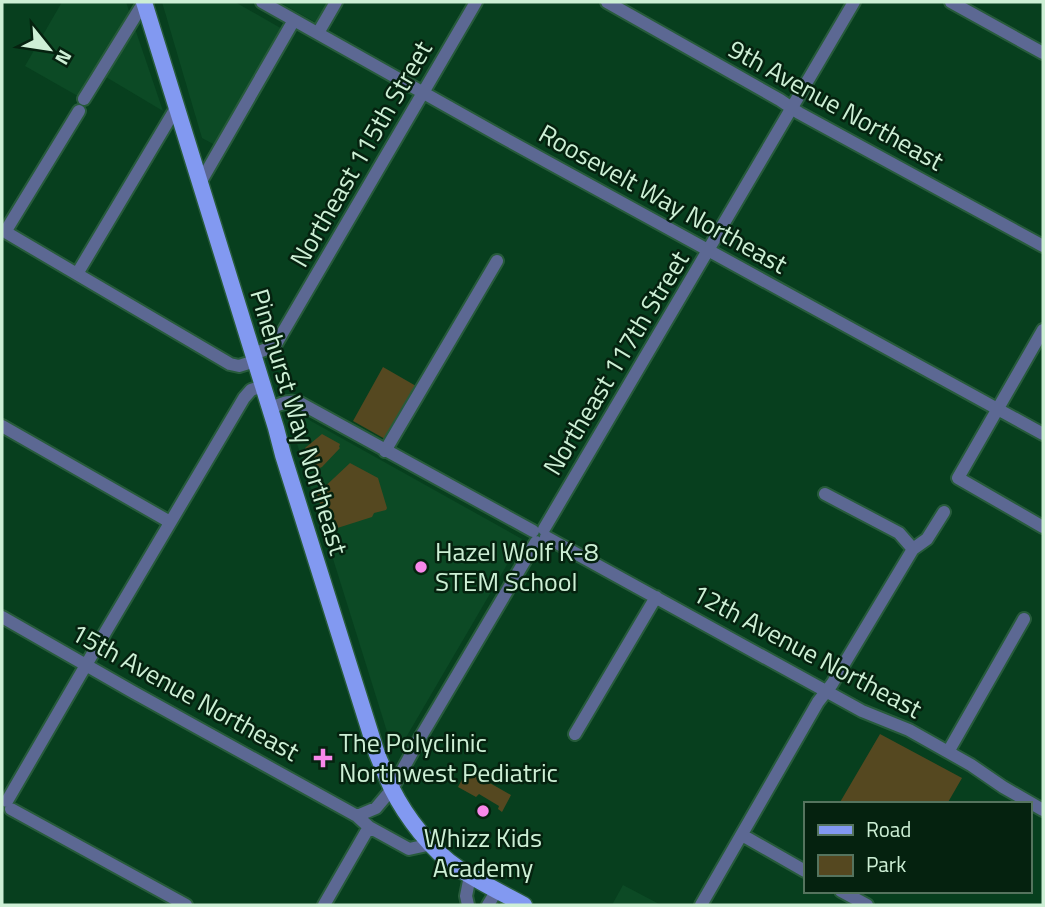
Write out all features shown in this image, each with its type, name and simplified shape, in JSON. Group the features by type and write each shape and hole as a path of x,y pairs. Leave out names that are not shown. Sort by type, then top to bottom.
{"main road":[{"name":"Pinehurst Way Northeast","path":"144,2 373,743 392,789 432,844"},
{"path":"432,844 444,857 470,876 524,905"}],"street":[{"path":"144,2 3,231 230,364 239,366 254,357"},
{"name":"Roosevelt Way Northeast","path":"262,2 1043,434"},
{"path":"318,33 336,2"},
{"name":"Northeast 115th Street","path":"254,357 276,344 476,2"},
{"name":"9th Avenue Northeast","path":"607,2 1043,246"},
{"name":"Northeast 117th Street","path":"357,816 376,808 392,789 854,2"},
{"path":"951,2 1043,53"},
{"path":"200,183 294,20"},
{"path":"77,274 176,108"},
{"path":"385,451 497,261"},
{"path":"1043,330 958,478 1043,527"},
{"path":"186,905 5,806 246,396 251,390 263,386"},
{"name":"12th Avenue Northeast","path":"270,408 295,401 862,711 909,730 1029,802"},
{"path":"2,426 170,522"},
{"path":"825,494 899,533 913,549"},
{"path":"701,905 913,549 928,540 944,512"},
{"path":"575,734 656,597"},
{"name":"15th Avenue Northeast","path":"2,617 357,816 369,827 409,849 432,844"},
{"path":"948,752 1024,619"},
{"path":"324,905 369,827"},
{"path":"742,835 804,870"},
{"path":"468,905 466,896 470,876"},
{"path":"488,905 497,890"},
{"path":"845,893 867,905"}],"shaded area":[{"path":"62,2 126,2 163,111 106,77 90,103 25,66"},
{"path":"162,2 235,2 284,30 217,146 202,138"},
{"path":"279,2 336,2 322,26"},
{"name":"Hazel Wolf K-8 STEM School","path":"293,411 522,539 401,746 389,738 289,418"},
{"path":"623,885 661,905 612,905"}],"green space":[{"path":"383,367 416,386 385,439 353,421"},
{"path":"322,434 340,444 340,448 322,467 313,471 305,448"},
{"path":"350,463 378,478 387,508 374,513 372,517 328,531 317,494"},
{"path":"880,734 962,778 948,802 840,802"},
{"path":"467,770 511,795 502,812 498,809 499,806 479,794 476,797 458,787"}],"place":[{"name":"Hazel Wolf K-8 STEM School","path":"421,567"},
{"name":"The Polyclinic Northwest Pediatric","path":"323,758"},
{"name":"Whizz Kids Academy","path":"483,811"}]}
